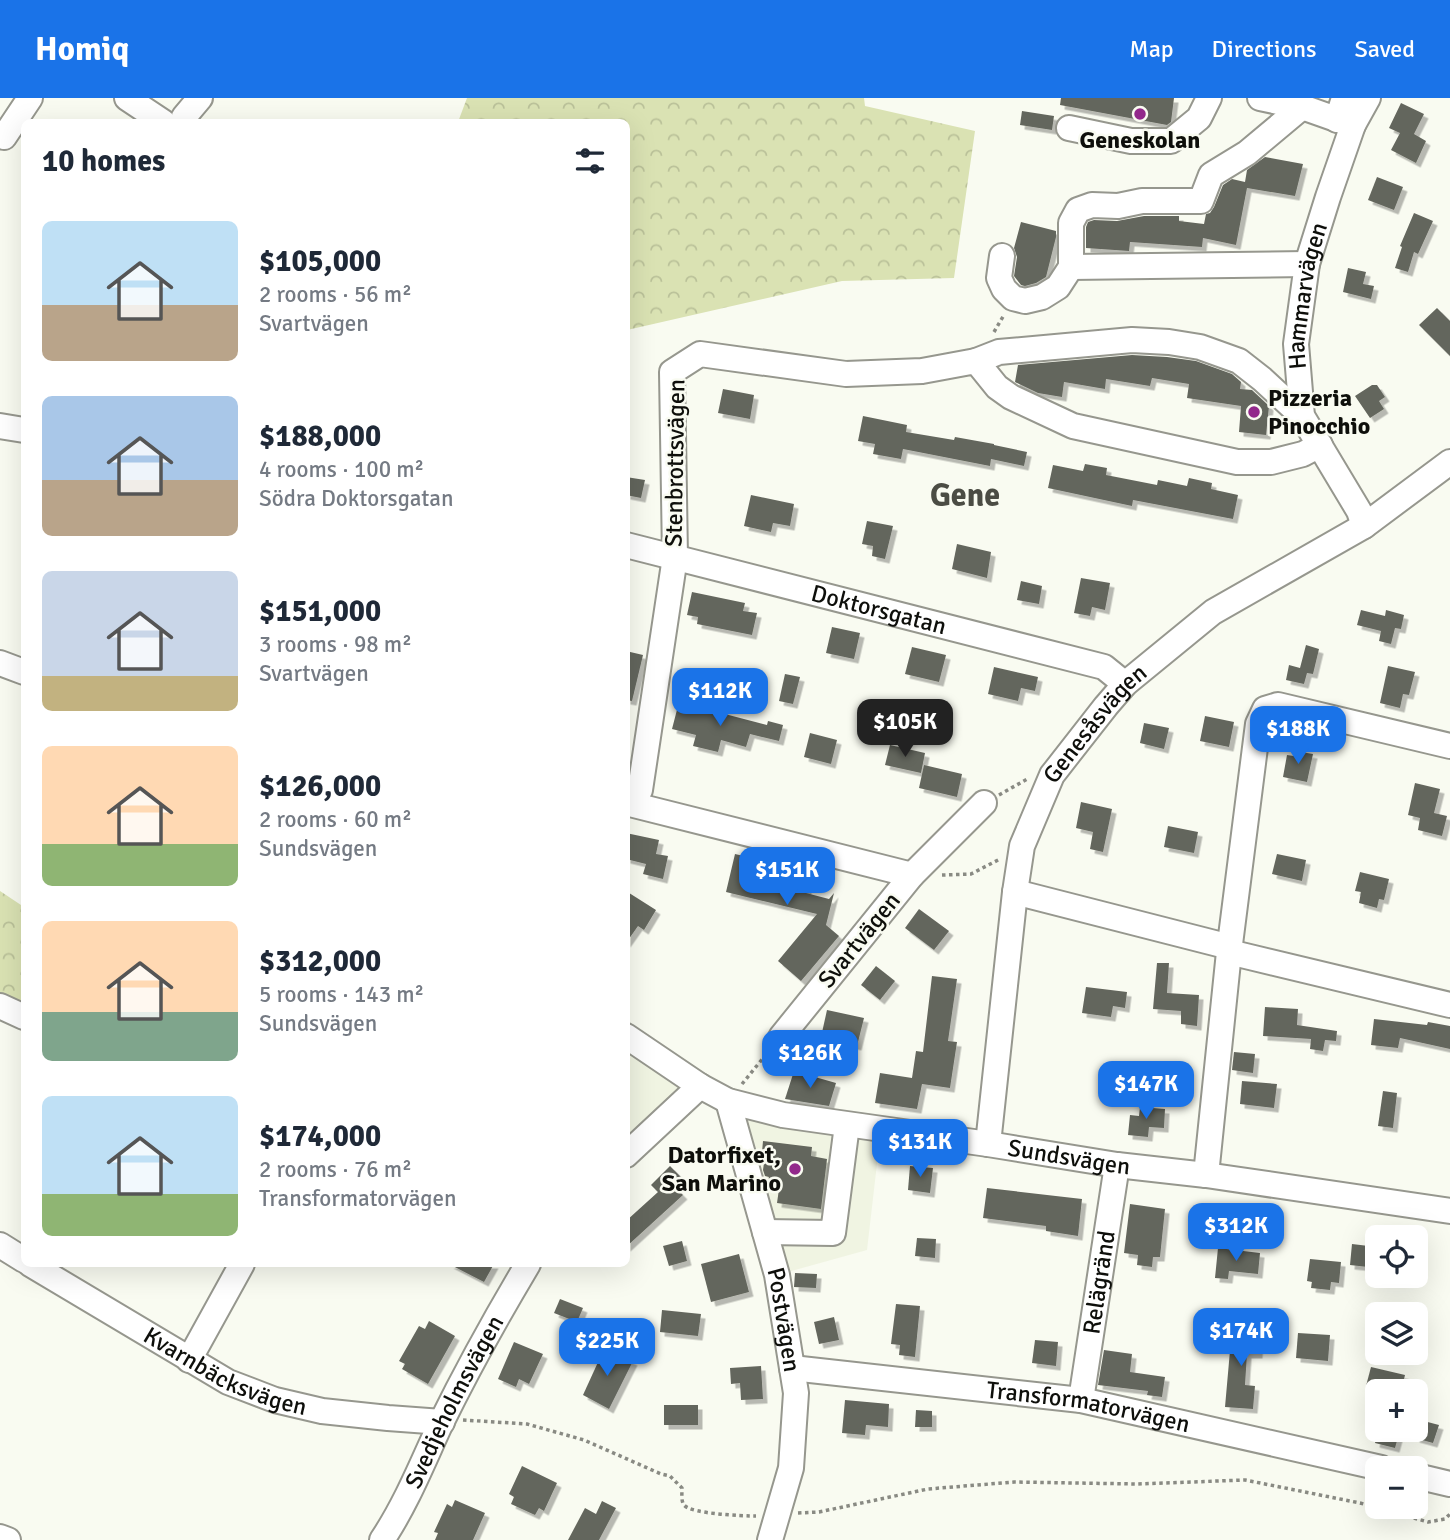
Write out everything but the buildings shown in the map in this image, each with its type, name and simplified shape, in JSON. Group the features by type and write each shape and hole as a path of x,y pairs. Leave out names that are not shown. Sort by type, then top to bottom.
{"street":[{"path":"0,136 4,137 30,98"},
{"path":"127,98 158,119"},
{"path":"185,119 200,98"},
{"path":"1069,128 1131,141 1171,141 1199,118 1209,98"},
{"path":"1260,98 1301,102 1345,114"},
{"name":"Hammarvägen","path":"1364,526 1359,511 1302,416 1296,344 1307,264 1328,197 1345,114 1368,98"},
{"path":"1002,256 999,278 1004,289 1013,298 1025,301 1042,297 1058,287 1071,267 1071,223 1078,210 1093,205 1118,206 1142,201 1201,201 1211,174 1247,153 1301,102"},
{"path":"1071,267 1307,264"},
{"path":"1302,416 1239,361 1200,347 1132,340 999,352 976,361 1004,392 1073,426 1237,462 1271,462 1303,454 1320,445"},
{"name":"Stenbrottsvägen","path":"630,798 640,790 675,556 672,372 700,354 846,374 922,371 976,361"},
{"path":"0,426 21,430"},
{"name":"Genesåsvägen","path":"988,1144 1022,846 1052,775 1125,684 1213,612 1364,526 1450,463"},
{"name":"Doktorsgatan","path":"630,546 1104,667 1125,684"},
{"path":"0,663 21,670"},
{"path":"1206,1175 1229,949 1258,724 1265,709 1278,705 1450,746"},
{"name":"Svartvägen","path":"630,802 912,875"},
{"name":"Svartvägen","path":"780,1037 912,875 984,803"},
{"path":"1015,892 1450,1005"},
{"path":"0,1006 21,1016"},
{"name":"Sundsvägen","path":"630,1039 700,1086 728,1101 783,1115 1450,1211"},
{"path":"630,1151 700,1086"},
{"name":"Postvägen","path":"728,1101 777,1275 796,1393 790,1468 771,1540"},
{"path":"765,1232 833,1233 847,1125"},
{"name":"Relägränd","path":"1081,1400 1117,1165"},
{"path":"0,1245 21,1258"},
{"name":"Kvarnbäcksvägen","path":"35,1267 228,1382 275,1399 321,1411 443,1420"},
{"path":"189,1360 240,1267"},
{"name":"Svedjeholmsvägen","path":"382,1540 399,1515 443,1420 494,1321 526,1267"},
{"name":"Transformatorvägen","path":"792,1368 1081,1400 1365,1464"},
{"path":"1428,1479 1450,1484"},
{"path":"0,1537 8,1540"}],"path":[{"path":"976,361 1013,298"},
{"path":"984,803 1029,778 1052,775"},
{"path":"912,875 971,874 1022,846"},
{"path":"728,1101 780,1037"},
{"path":"443,1420 527,1424 584,1440 670,1476 682,1488 684,1506 691,1510 740,1517 819,1512 928,1489 1014,1482 1245,1480 1360,1503 1428,1522 1445,1519 1450,1514"}],"shaded area":[{"path":"630,1038 700,1086 630,1152"},
{"path":"728,1101 881,1129 867,1250 777,1275"}],"green space":[{"path":"467,98 864,98 865,106 975,131 954,278 842,281 630,329 630,119 459,119"},
{"path":"0,891 21,905 21,1016 0,1006"}],"place":[{"name":"Geneskolan","path":"1140,114"},
{"name":"Pizzeria Pinocchio","path":"1254,412"},
{"name":"Datorfixet, San Marino","path":"795,1169"}],"district":[{"name":"Gene","path":"965,495"}]}
